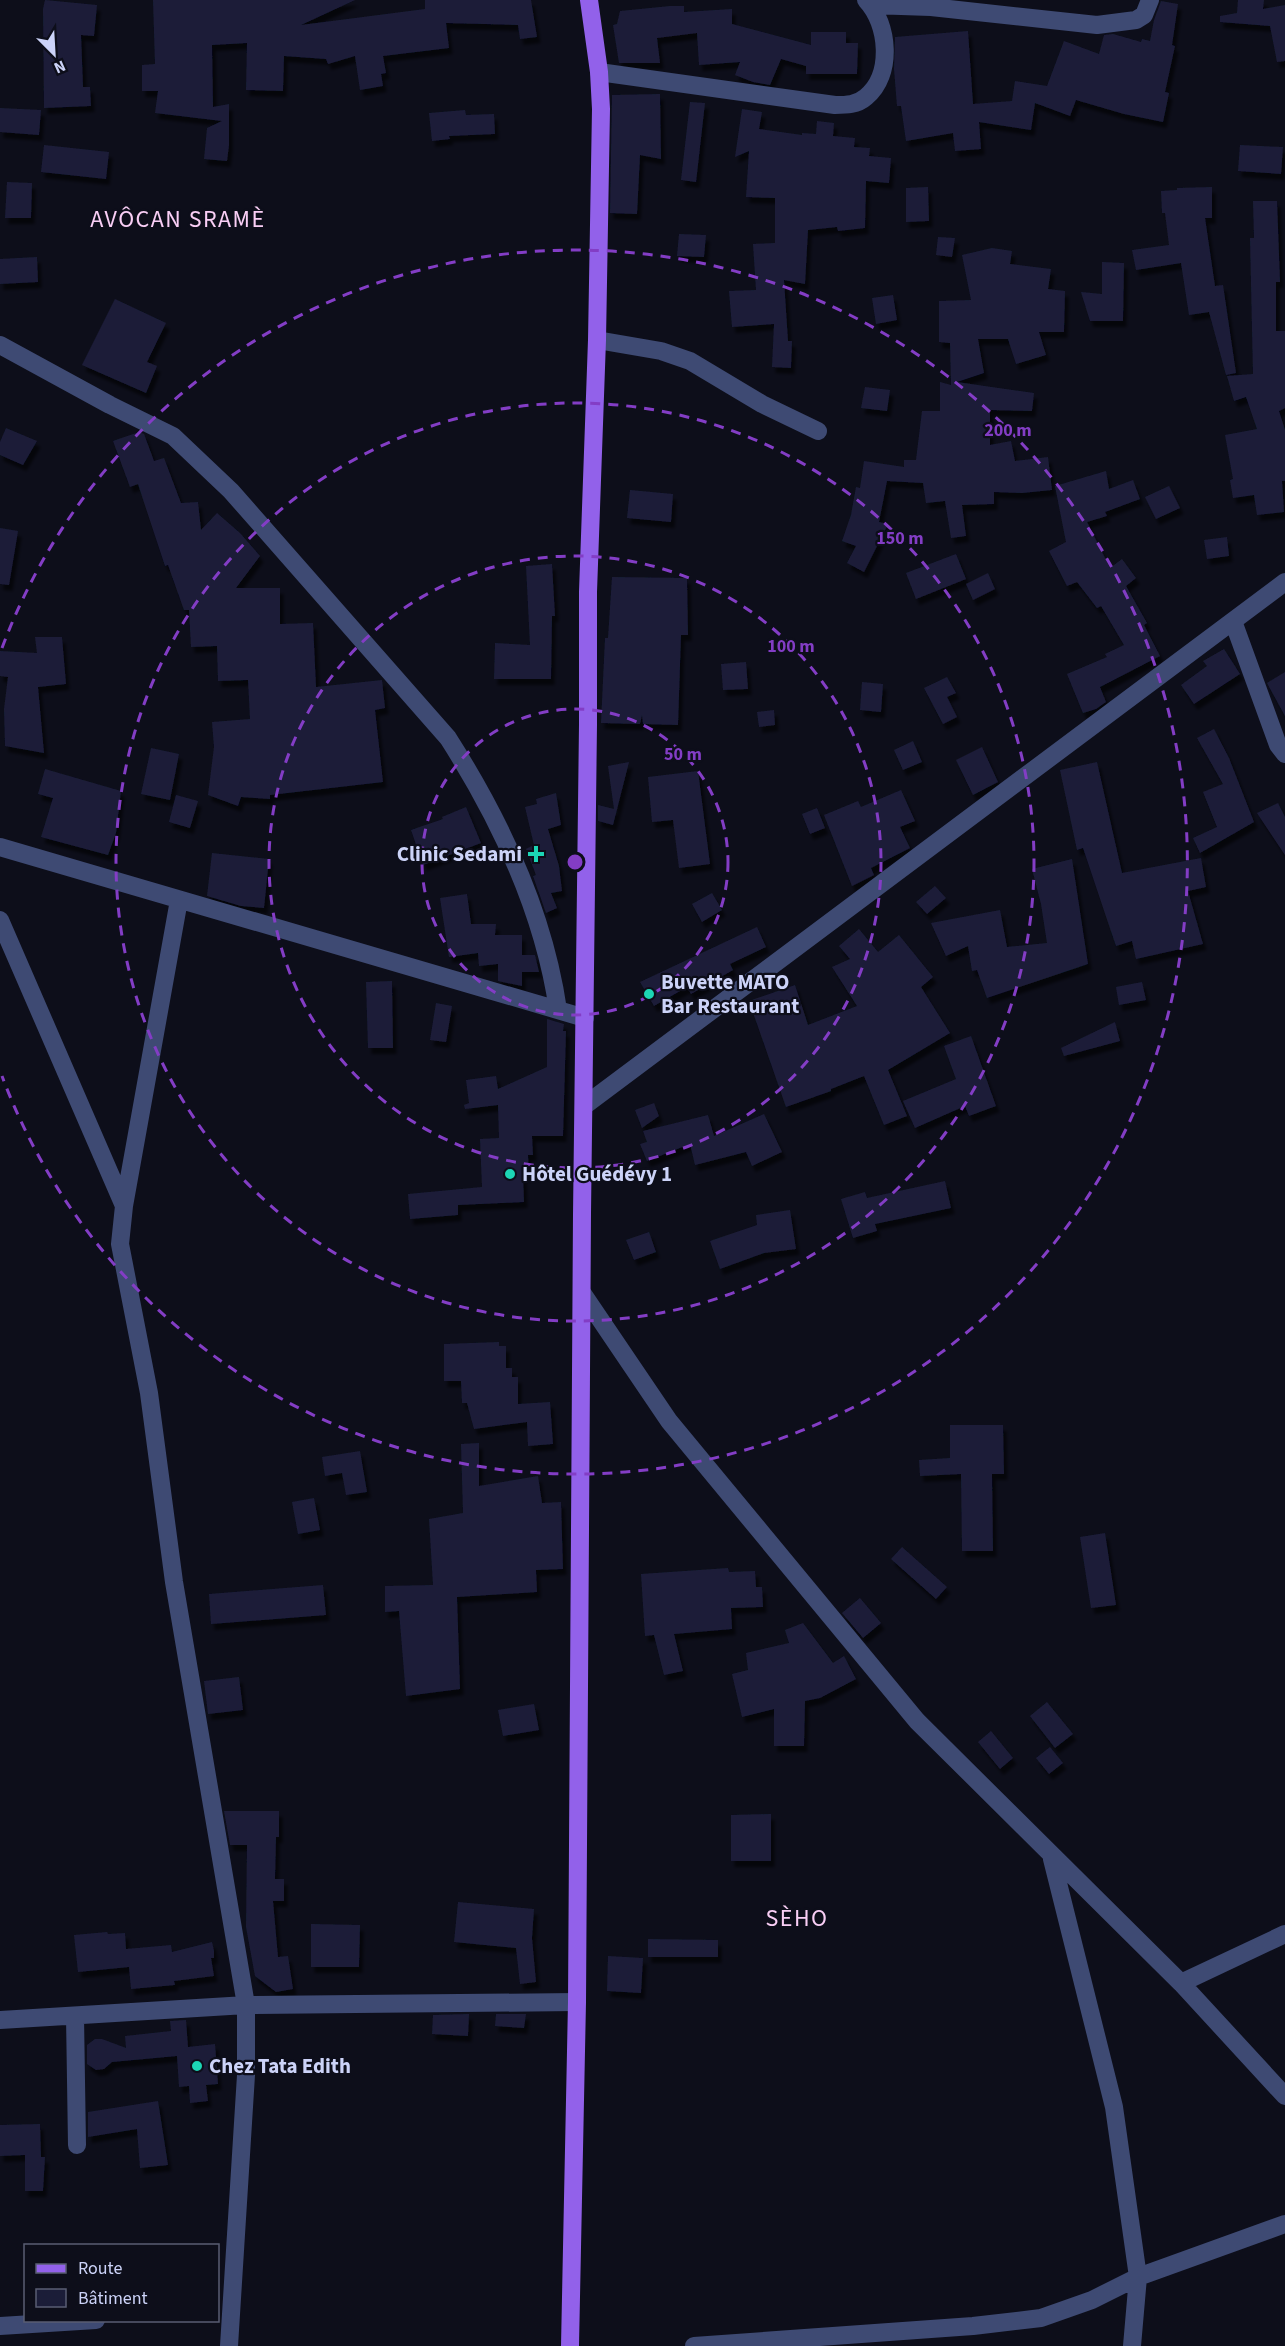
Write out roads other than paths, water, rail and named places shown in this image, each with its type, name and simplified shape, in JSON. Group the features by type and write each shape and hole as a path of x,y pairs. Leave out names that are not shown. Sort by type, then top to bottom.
{"main road":[{"path":"570,2346 577,2002 588,592 597,340 601,109 599,72 589,0"}],"street":[{"path":"868,3 931,7 1097,25 1136,20 1144,15 1150,0"},
{"path":"599,72 851,105 864,99 875,88 883,70 885,51 882,29 868,3"},
{"path":"597,340 662,351 690,361 753,400 818,431"},
{"path":"0,345 110,405 173,436 231,491 448,738 477,783 501,829 541,928 552,970 558,1010"},
{"path":"584,1106 1285,582"},
{"path":"1233,621 1278,745 1285,754"},
{"path":"0,846 585,1018"},
{"path":"180,900 124,1206 120,1244 149,1393 174,1582 246,2005 246,2075 224,2314 229,2346"},
{"path":"0,920 124,1206"},
{"path":"583,1294 669,1421 910,1712 1052,1857 1181,1983 1285,2096"},
{"path":"1052,1857 1114,2107 1138,2277 1132,2346"},
{"path":"1181,1983 1285,1934"},
{"path":"0,2020 246,2005 577,2002"},
{"path":"75,2016 77,2145"},
{"path":"693,2346 973,2326 1041,2318 1092,2300 1138,2277 1285,2224"},
{"path":"0,2326 64,2322"}],"place":[{"name":"Clinic Sedami","path":"536,854"},
{"name":"Buvette MATO Bar Restaurant","path":"649,994"},
{"name":"Hôtel Guédévy 1","path":"510,1174"},
{"name":"Chez Tata Edith","path":"197,2066"}],"district":[{"name":"AVÔCAN SRAMÈ","path":"178,219"},
{"name":"SÈHO","path":"797,1918"}]}
